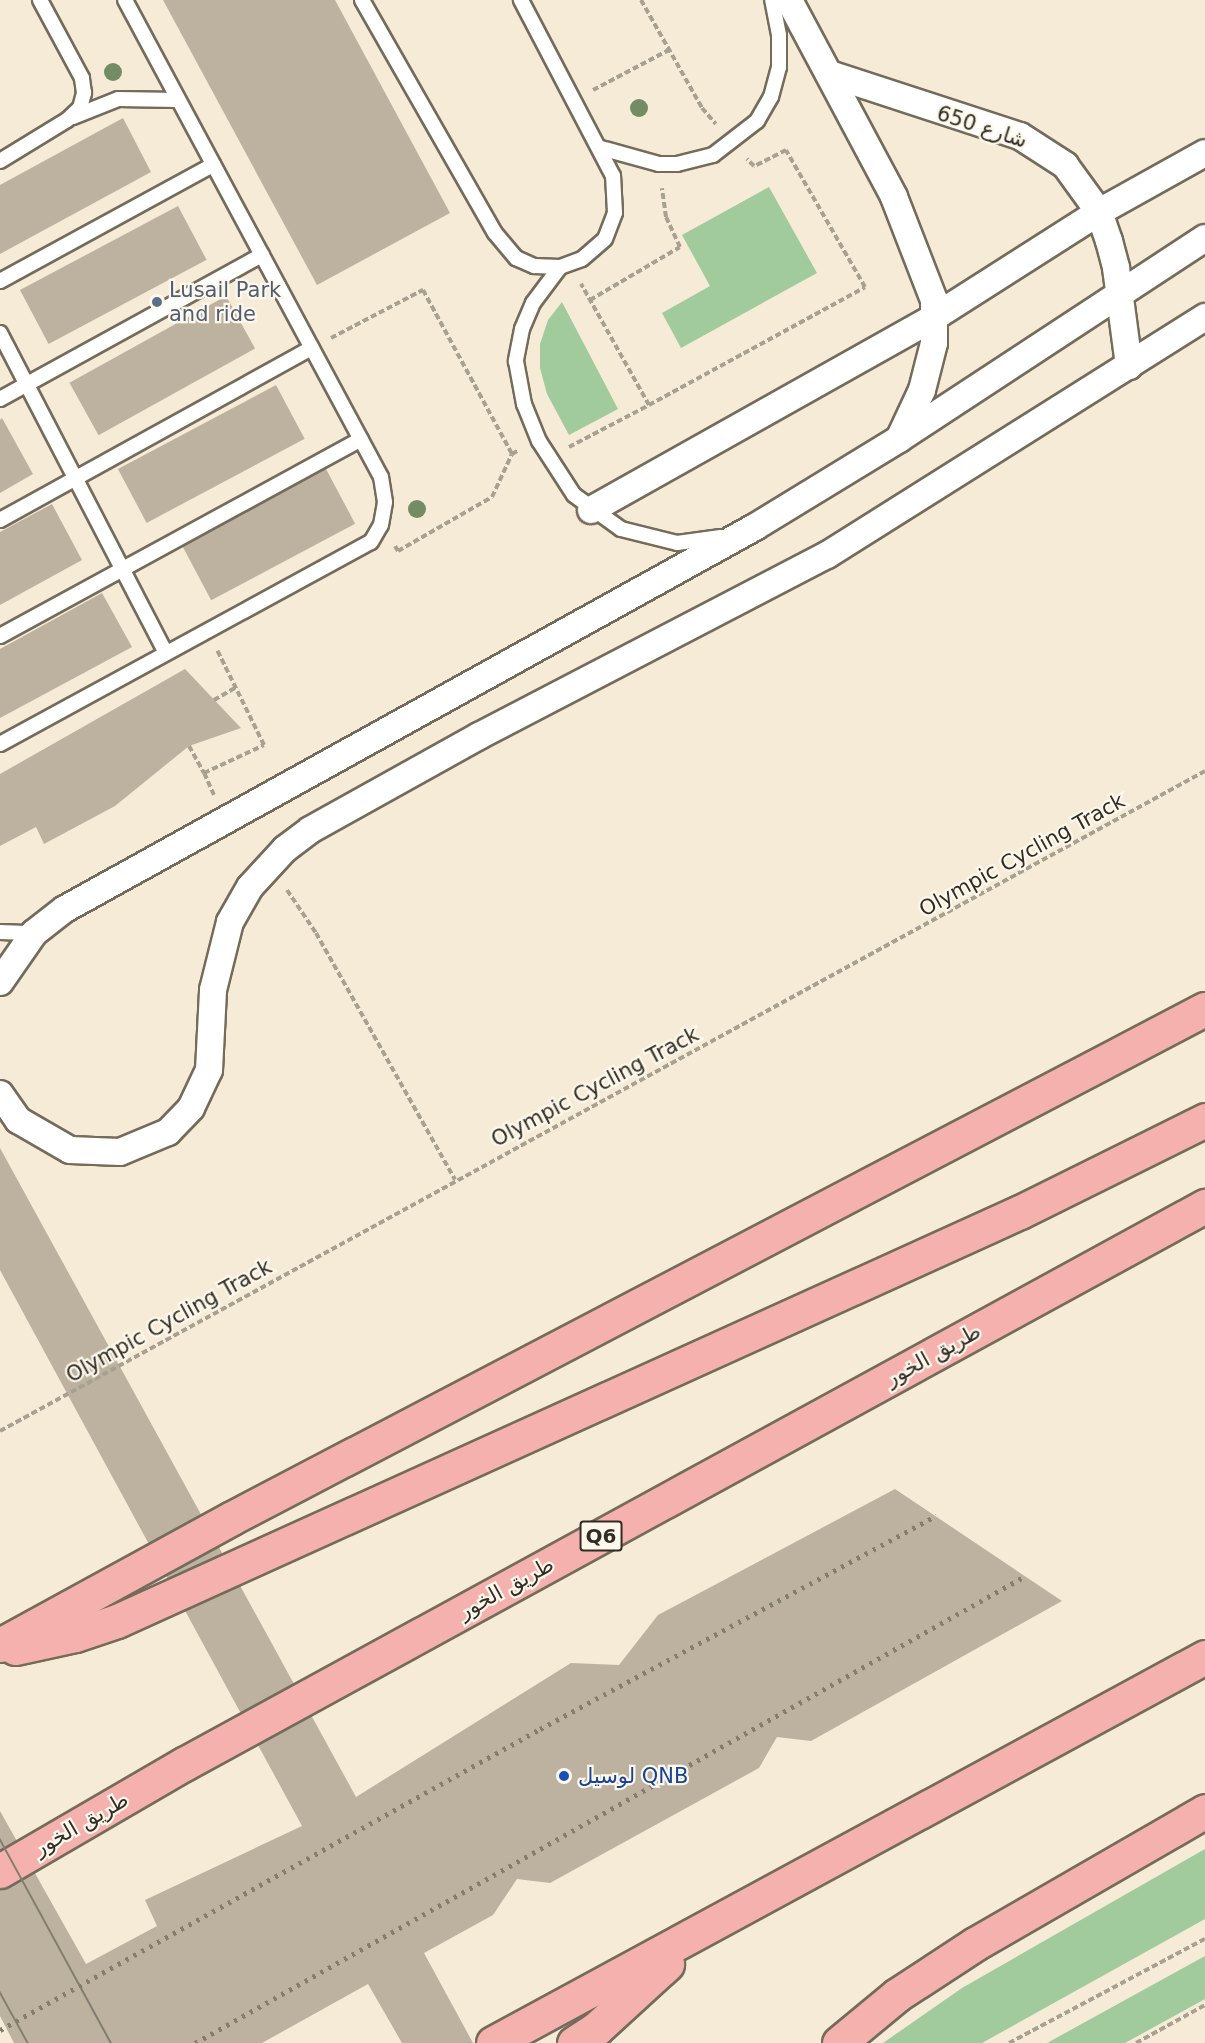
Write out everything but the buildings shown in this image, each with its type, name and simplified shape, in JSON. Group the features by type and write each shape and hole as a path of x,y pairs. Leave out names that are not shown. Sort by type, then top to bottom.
{"highway":[{"path":"0,1648 232,1518 1205,1009"},
{"path":"0,1648 75,1635 117,1621 1020,1212 1205,1120"},
{"name":"طريق الخور","path":"0,1871 195,1758 1205,1206"},
{"path":"493,2043 704,1931 1205,1657"},
{"path":"839,2043 897,1995 975,1944 1205,1811"},
{"path":"574,2043 597,2028 704,1931"}],"street":[{"path":"789,0 894,197 928,282 936,316 922,390 899,439"},
{"name":"شارع 650","path":"830,74 1020,136 1065,165 1083,185 1099,212 1116,268 1129,366"},
{"path":"591,510 936,316 1099,212 1205,153"},
{"path":"0,982 34,933 65,909 754,527 899,439 1119,292 1205,238"},
{"path":"0,1094 18,1120 70,1150 120,1152 168,1132 190,1108 208,1070 213,990 230,922 250,887 285,849 310,830 469,741 827,555 902,511 1205,317"}],"lane":[{"path":"40,0 82,78 80,108 67,120"},
{"path":"0,744 371,542 381,525 385,502 381,477 124,0"},
{"path":"362,0 495,233 516,258 534,266 560,267 582,259 610,229 615,197 613,176 601,148 521,0"},
{"path":"601,148 658,164 698,160 732,142 757,121 771,97 779,67 779,35 772,0"},
{"path":"0,161 67,120 118,99 178,100"},
{"path":"0,281 213,165"},
{"path":"0,399 262,255"},
{"path":"560,267 533,303 522,329 516,361 518,384 539,441 574,495 591,510 621,529 677,543 712,540 754,527"},
{"path":"0,333 166,653"},
{"path":"0,520 312,348"},
{"path":"0,636 361,439"},
{"path":"0,932 34,933"}],"path":[{"path":"642,0 702,108 754,166 786,150 865,287 649,405"},
{"path":"574,99 669,50"},
{"path":"590,300 680,247 666,217 658,164"},
{"path":"312,348 423,290 512,454"},
{"path":"204,773 264,745 207,631"},
{"path":"214,700 236,688"},
{"path":"189,746 227,820"},
{"name":"Olympic Cycling Track","path":"0,1431 1205,771"},
{"path":"316,933 455,1180"},
{"path":"1009,2043 1205,1939"},
{"path":"1136,2043 1205,2005"}],"green space":[{"path":"769,187 817,273 681,348 662,313 710,286 682,235"},
{"path":"562,302 618,409 569,435 547,394 540,368 540,344 548,320"},
{"path":"1205,1849 1205,1919 982,2043 883,2043 962,1988"},
{"path":"1205,1956 1205,1999 1125,2043 1047,2043"}],"tram line":[{"path":"0,1839 111,2043"},
{"path":"0,1992 28,2043"}],"railway":[{"path":"0,2030 540,1729 936,1516"},
{"path":"195,2043 1025,1576"}],"place":[{"name":"Lusail Park and ride","path":"157,302"},
{"name":"لوسيل QNB","path":"564,1776"}]}
